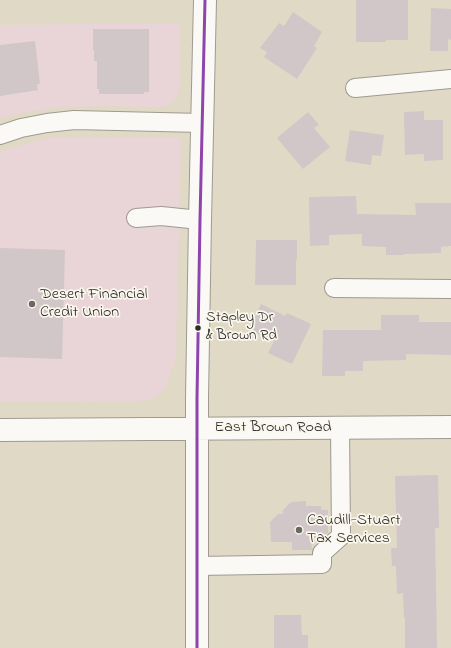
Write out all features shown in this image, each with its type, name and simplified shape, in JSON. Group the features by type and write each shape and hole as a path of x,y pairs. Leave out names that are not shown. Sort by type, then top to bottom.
{"main road":[{"path":"197,648 196,521 205,0"},
{"name":"East Brown Road","path":"0,430 451,427"}],"street":[{"path":"355,88 451,79"},
{"path":"0,135 21,128 74,120 202,123"},
{"path":"136,218 162,216 200,220"},
{"path":"334,288 451,289"},
{"path":"197,566 322,564 322,552 341,536 340,427"}],"shaded area":[{"path":"180,23 180,86 172,103 164,107 60,107 0,118 0,25"},
{"path":"181,137 176,358 165,388 157,397 141,401 0,402 0,152 46,138"}],"building":[{"path":"356,0 408,0 408,40 356,42"},
{"path":"431,8 451,9 451,40 448,39 448,51 430,51"},
{"path":"293,12 322,32 314,46 317,48 297,79 264,57 267,52 260,48 279,23 284,26"},
{"path":"93,29 149,29 149,92 144,92 144,94 99,94 99,89 97,89 97,61 94,61"},
{"path":"35,41 40,84 37,84 38,90 0,96 0,45"},
{"path":"424,111 424,120 443,120 443,160 424,161 424,154 405,155 404,112"},
{"path":"308,112 319,125 314,128 330,147 303,169 277,138"},
{"path":"350,130 384,135 381,156 372,155 371,165 345,161"},
{"path":"356,196 357,214 416,215 415,203 451,203 451,246 441,247 441,253 386,255 386,247 362,246 362,234 329,235 329,245 310,246 309,197"},
{"path":"256,240 297,240 296,285 255,285"},
{"name":"Desert Financial Credit Union","path":"0,248 65,250 62,359 0,357"},
{"path":"261,304 285,316 287,313 311,324 292,364 268,353 274,341 249,330"},
{"path":"381,315 419,315 419,322 451,322 451,355 406,354 406,360 363,361 363,371 345,371 345,376 322,376 323,330 381,330"},
{"path":"438,475 439,528 435,528 437,648 405,648 403,593 397,594 396,566 392,566 391,548 397,548 395,476"},
{"name":"Caudill-Stuart Tax Services","path":"306,501 306,506 321,506 321,510 328,510 328,533 323,538 311,538 312,550 292,550 292,542 271,542 270,522 278,514 283,514 283,510 291,502"},
{"path":"274,615 301,615 302,635 308,635 308,648 274,648"}],"transit line":[{"path":"197,648 197,398 205,0"}],"place":[{"name":"Desert Financial Credit Union","path":"32,304"},
{"name":"Stapley Dr & Brown Rd","path":"198,328"},
{"name":"Caudill-Stuart Tax Services","path":"299,530"}]}
